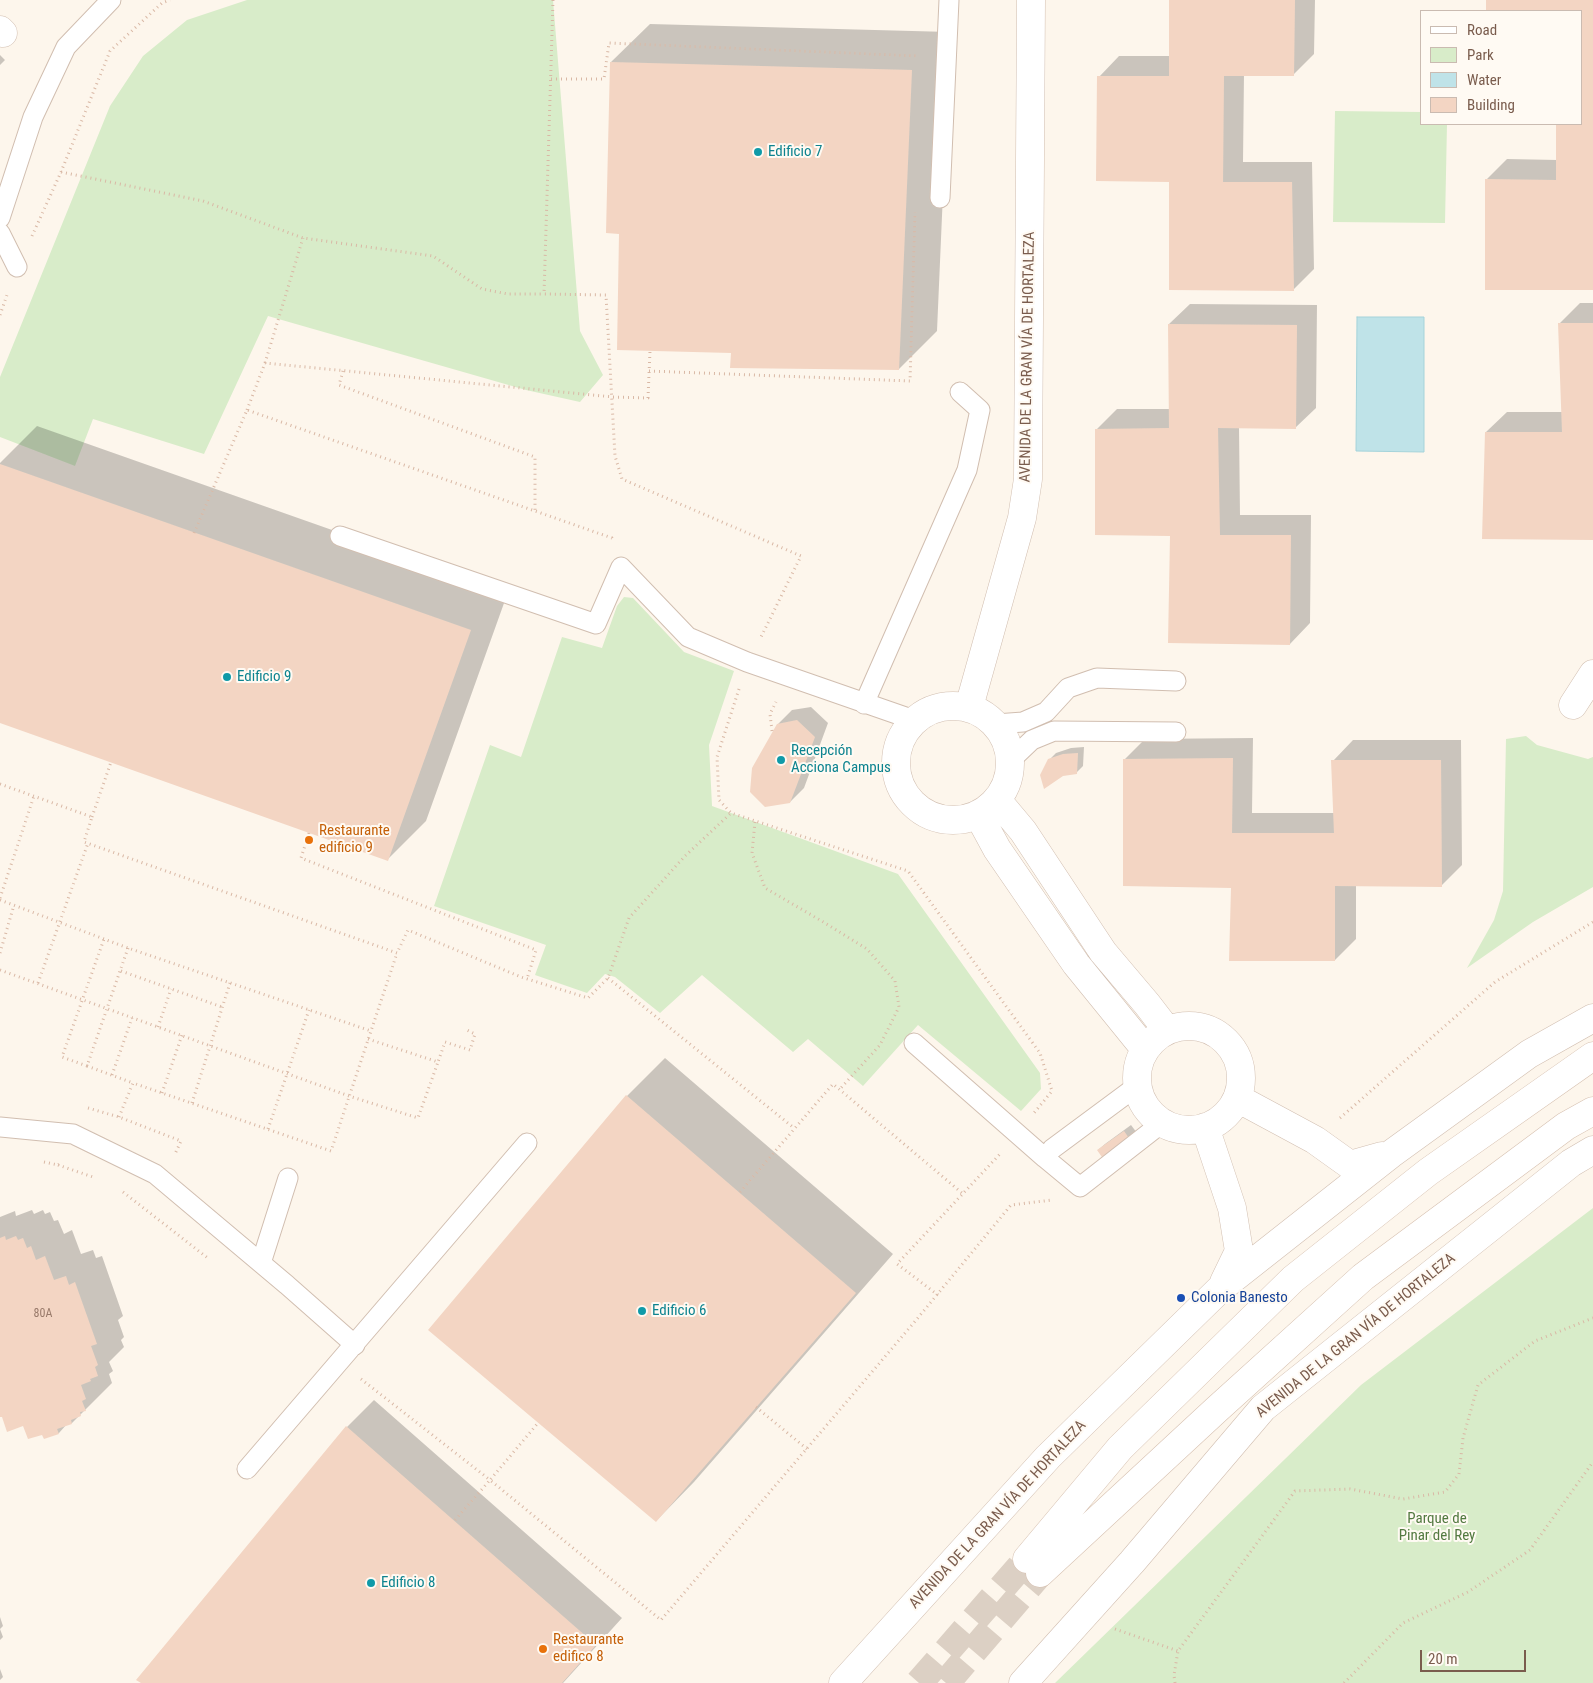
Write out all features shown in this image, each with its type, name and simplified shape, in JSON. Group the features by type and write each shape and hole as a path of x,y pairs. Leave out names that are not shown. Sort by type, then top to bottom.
{"street":[{"name":"AVENIDA DE LA GRAN VÍA DE HORTALEZA","path":"969,707 1022,518 1028,479 1031,0"},
{"path":"1572,705 1593,674"},
{"path":"949,705 969,707 984,714 996,724 1005,738 1010,753 1010,770 1006,786 988,807 961,820 942,819 925,813 910,802 900,787 895,769 896,751 902,734 914,720 930,709 949,705"},
{"path":"988,807 1022,831 1103,952 1167,1030"},
{"path":"988,807 997,849 1076,964 1145,1049"},
{"name":"AVENIDA DE LA GRAN VÍA DE HORTALEZA","path":"843,1683 1048,1456 1221,1288 1390,1154 1529,1054 1593,1018"},
{"path":"1184,1026 1202,1028 1218,1034 1231,1047 1239,1063 1241,1080 1237,1098 1218,1121 1190,1130 1176,1128 1162,1123 1146,1107 1137,1086 1138,1067 1145,1049 1155,1038 1167,1030 1184,1026"},
{"path":"1593,1056 1428,1172 1293,1279 1120,1448 1034,1566 1216,1410 1363,1277 1566,1126 1593,1110"},
{"name":"AVENIDA DE LA GRAN VÍA DE HORTALEZA","path":"1237,1098 1315,1140 1350,1165 1390,1154"},
{"name":"AVENIDA DE LA GRAN VÍA DE HORTALEZA","path":"1204,1127 1232,1208 1240,1251 1221,1288"},
{"name":"AVENIDA DE LA GRAN VÍA DE HORTALEZA","path":"1023,1683 1132,1562 1263,1408 1571,1163 1593,1150"}],"lane":[{"path":"0,218 33,117 66,47 111,0"},
{"path":"940,198 949,0"},
{"path":"0,233 17,267"},
{"path":"864,704 967,470 980,410 960,392"},
{"path":"340,536 596,624 621,567 688,637 747,662 914,720"},
{"path":"996,724 1022,722 1046,712 1068,688 1096,678 1176,681"},
{"path":"1010,761 1032,740 1054,730 1176,732"},
{"path":"914,1043 1016,1134 1080,1187 1162,1123"},
{"path":"1044,1158 1052,1149 1137,1086"},
{"path":"0,1127 73,1134 155,1174 355,1345"},
{"path":"247,1469 527,1143"},
{"path":"261,1263 288,1178"}],"path":[{"path":"0,315 17,267 61,172 110,51 162,3 170,0"},
{"path":"544,294 553,0"},
{"path":"551,78 604,79 609,43 920,56 920,47"},
{"path":"61,172 203,201 303,238 433,256 482,289 508,294 606,295 615,456 622,479 801,556 747,662 717,757 719,800 731,813 908,871 1040,1053 1052,1092 999,1154 897,1264 938,1294"},
{"path":"649,371 910,381 915,204"},
{"path":"194,533 247,410 265,363 303,238"},
{"path":"265,363 613,397 648,398 650,351"},
{"path":"343,371 339,385 535,457 535,511"},
{"path":"247,410 612,538 621,567"},
{"path":"111,762 84,842 397,953"},
{"path":"0,784 92,817"},
{"path":"34,796 0,899 128,948 371,1031"},
{"path":"104,939 62,1057 331,1151 397,953 408,930 527,979 588,998 608,978 630,918 686,856 731,813"},
{"path":"755,822 752,853 765,888 867,950 895,981 899,1007 892,1022 880,1044 839,1090"},
{"path":"309,833 301,858 536,950 527,979"},
{"path":"38,984 88,843"},
{"path":"0,953 14,905"},
{"path":"1315,1140 1495,982 1593,922"},
{"path":"87,1066 128,948"},
{"path":"0,970 349,1096 418,1118 445,1042 470,1050 475,1034 465,1029"},
{"path":"121,971 222,1007"},
{"path":"608,978 794,1128"},
{"path":"192,1103 230,983"},
{"path":"158,1027 171,989"},
{"path":"268,1129 309,1010"},
{"path":"112,1075 132,1018"},
{"path":"162,1093 182,1035"},
{"path":"368,1039 438,1062"},
{"path":"119,1117 133,1083"},
{"path":"740,1192 833,1084 962,1193"},
{"path":"81,1106 119,1117 181,1141 174,1157"},
{"path":"455,1520 490,1480 661,1620 938,1294 1011,1205 1056,1200"},
{"path":"1176,1683 1174,1675 1178,1651 1295,1491 1350,1489 1403,1499 1445,1492 1459,1474 1463,1438 1478,1385 1535,1342 1593,1318"},
{"path":"756,1407 807,1449"},
{"path":"1344,1683 1403,1623 1468,1592 1530,1550 1593,1462"},
{"path":"1106,1626 1178,1651"}],"green space":[{"path":"247,0 553,0 580,331 603,375 580,402 526,390 268,316 204,454 93,419 75,466 0,437 0,377 110,106 143,56 187,20"},
{"path":"1335,111 1420,112 1420,125 1447,125 1445,223 1333,222"},
{"path":"624,597 633,598 684,652 734,671 709,745 712,806 898,874 1040,1073 1041,1089 1021,1111 918,1025 863,1086 808,1039 793,1052 702,975 660,1013 615,977 605,974 587,993 535,975 546,945 434,906 490,745 521,757 562,637 602,648 617,606"},
{"path":"1526,736 1537,745 1588,759 1593,757 1593,887 1533,922 1467,968 1494,920 1503,891 1506,739"},
{"name":"Parque de Pinar del Rey","path":"1593,1208 1593,1683 1055,1683 1361,1385"}],"water":[{"path":"1357,317 1424,317 1424,452 1356,451"}],"building":[{"path":"1169,0 1295,0 1294,76 1224,76 1223,182 1292,182 1294,291 1169,290 1169,182 1096,181 1097,76 1169,76"},
{"path":"1486,0 1593,0 1593,290 1485,290 1485,179 1556,180 1556,125 1583,125 1583,10 1486,10"},
{"name":"Edificio 7","path":"610,62 912,70 899,370 730,368 731,353 617,350 619,234 606,233"},
{"path":"1558,323 1593,323 1593,540 1482,539 1485,432 1562,432"},
{"path":"1168,324 1297,325 1296,429 1218,428 1220,535 1291,535 1290,645 1168,643 1170,536 1095,535 1095,429 1169,428"},
{"name":"Edificio 9","path":"0,464 471,630 388,861 0,723"},
{"name":"Recepción Acciona Campus","path":"797,720 815,737 790,803 765,807 750,792 752,768 777,724"},
{"path":"1078,753 1077,774 1063,776 1044,789 1040,775 1048,759 1063,754"},
{"path":"1233,758 1232,833 1334,833 1331,760 1441,760 1442,887 1335,886 1335,961 1229,961 1231,888 1123,886 1123,759"},
{"name":"Edificio 6","path":"626,1095 856,1293 656,1522 428,1330"},
{"path":"1124,1131 1131,1141 1104,1160 1097,1150"},
{"path":"5,1236 6,1240 16,1236 18,1240 23,1238 27,1248 31,1246 36,1260 45,1256 54,1280 66,1276 69,1285 75,1282 97,1344 91,1346 98,1365 95,1367 98,1376 81,1385 86,1399 82,1401 86,1411 80,1412 81,1416 71,1420 72,1424 57,1429 59,1434 44,1439 42,1435 28,1439 23,1426 7,1432 2,1417 0,1417 0,1238"},
{"name":"Edificio 8","path":"346,1426 596,1645 562,1683 141,1683 136,1680"}],"tunnel":[{"path":"919,1683 1027,1559"},
{"path":"946,1683 1040,1573"}],"place":[{"name":"Edificio 7","path":"758,152"},
{"name":"Edificio 9","path":"227,677"},
{"name":"Recepción Acciona Campus","path":"781,760"},
{"name":"Restaurante edificio 9","path":"309,840"},
{"name":"Colonia Banesto","path":"1181,1298"},
{"name":"Edificio 6","path":"642,1311"},
{"name":"Edificio 8","path":"371,1583"},
{"name":"Restaurante edifico 8","path":"543,1649"}]}
